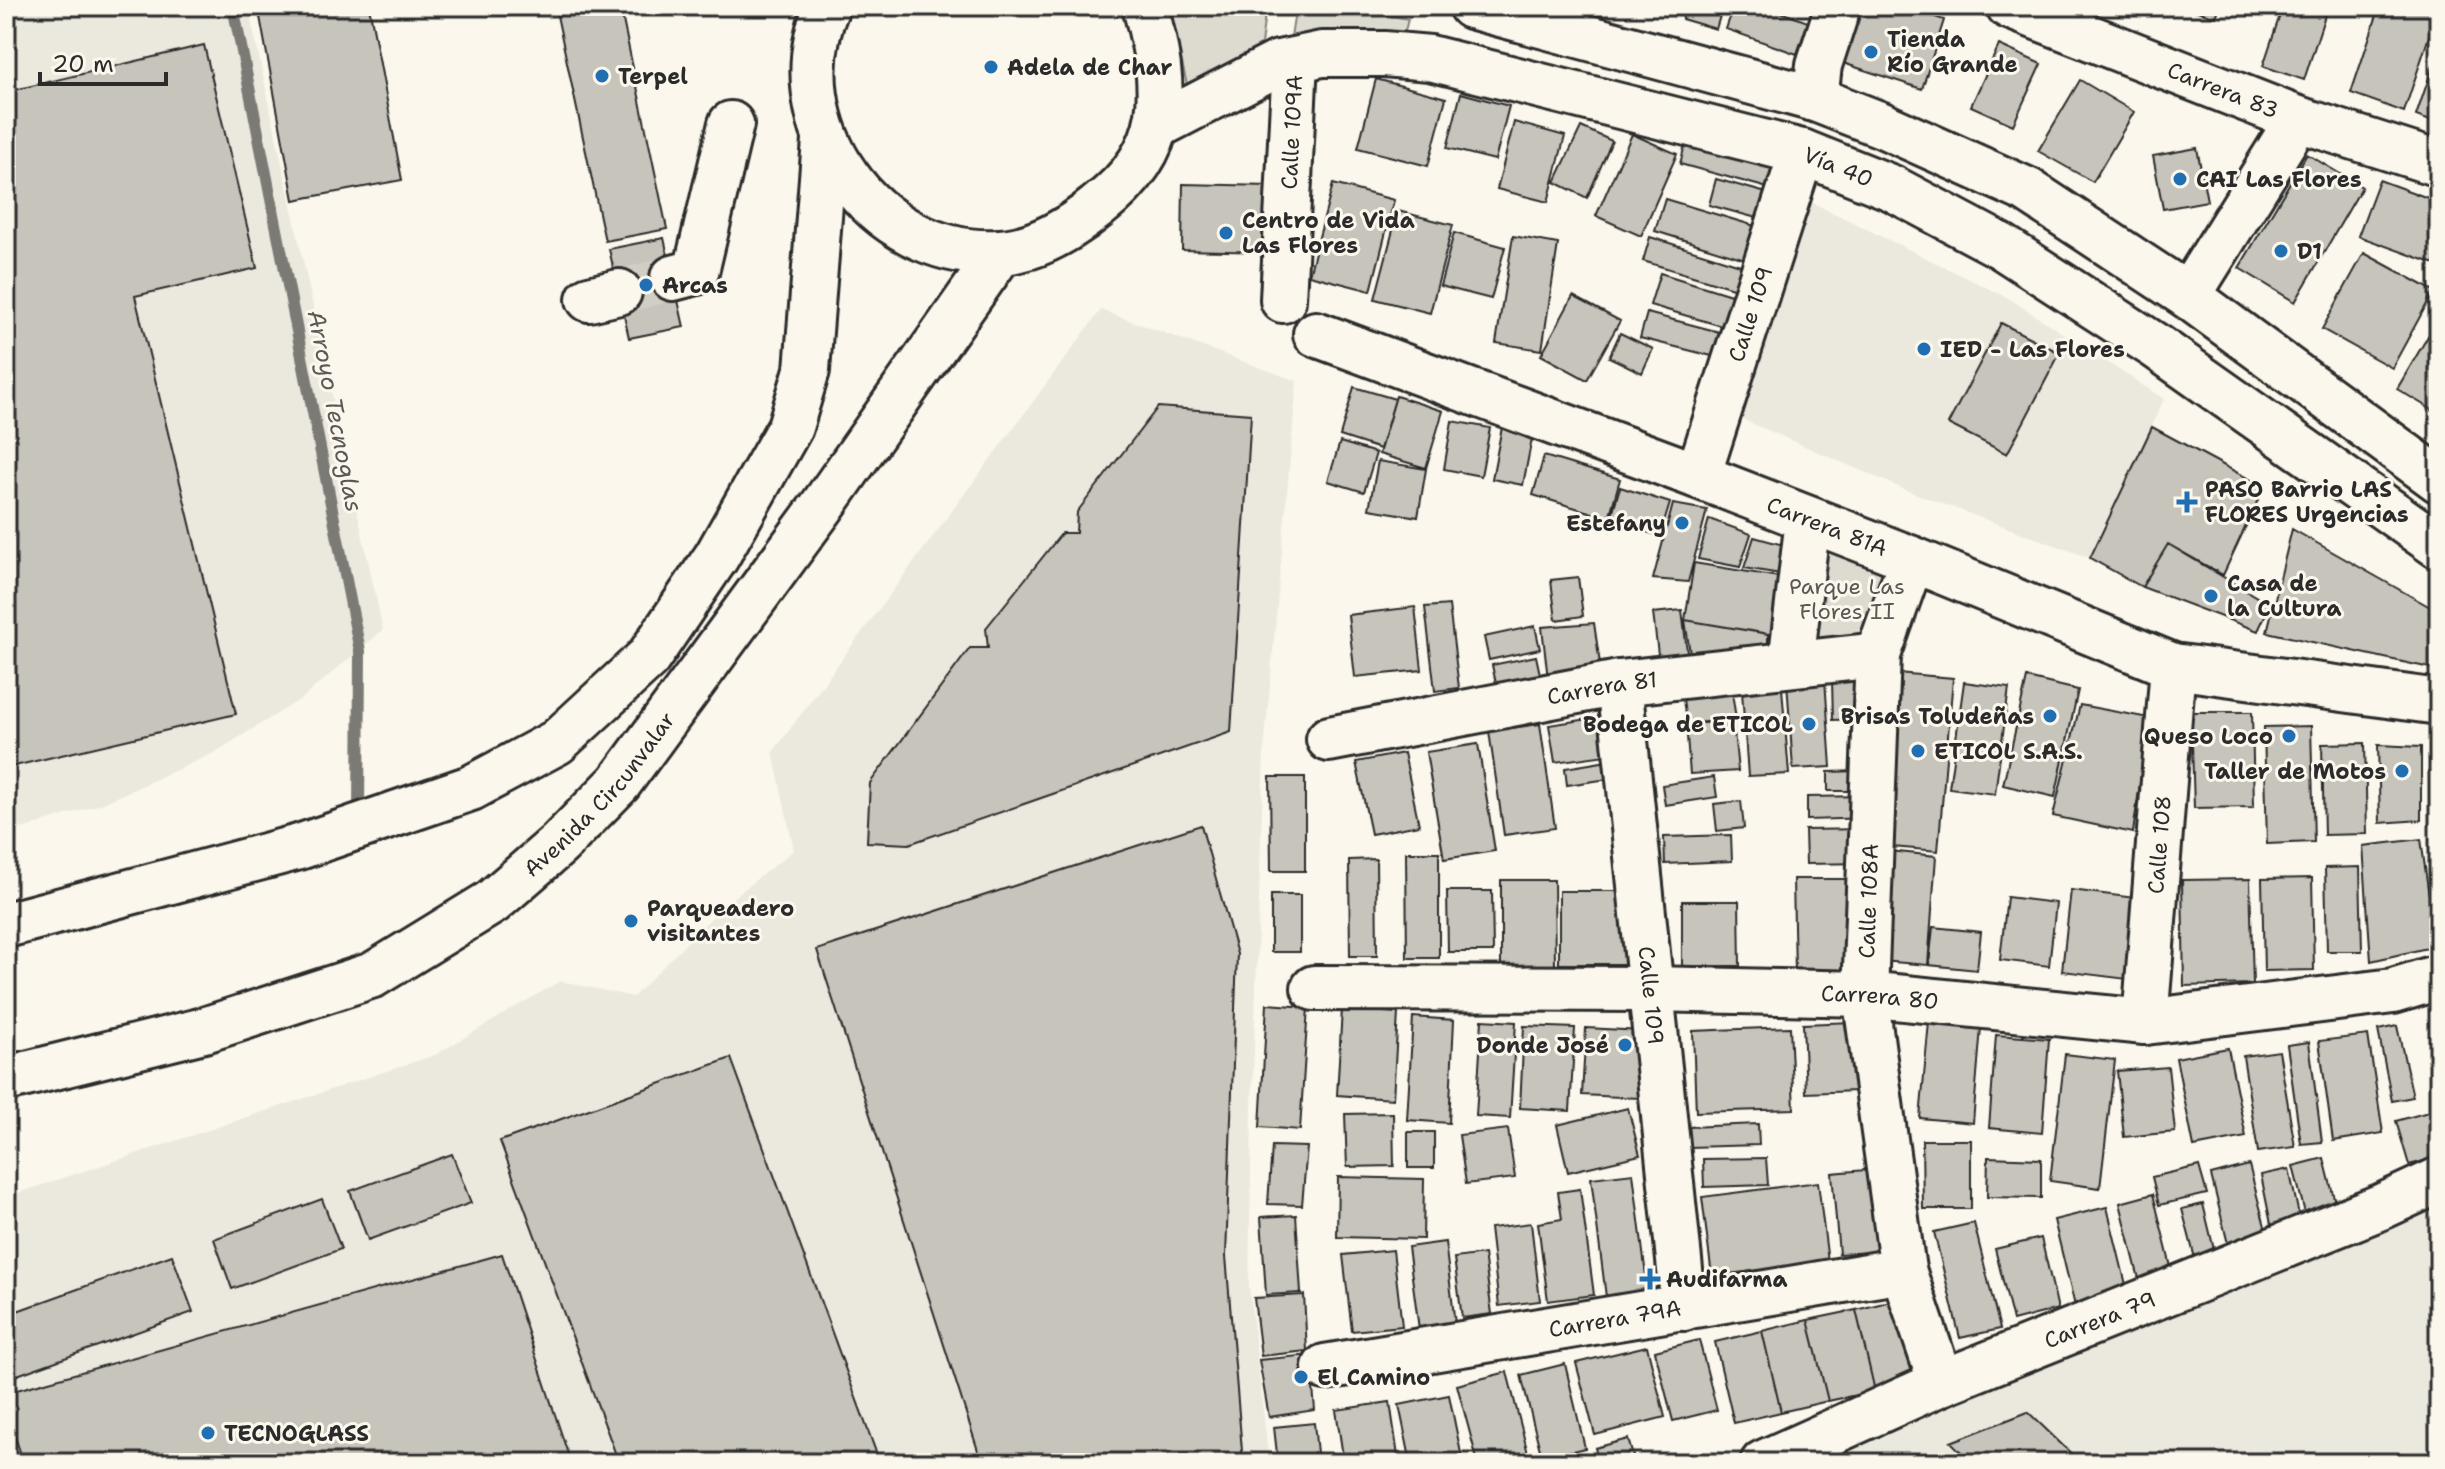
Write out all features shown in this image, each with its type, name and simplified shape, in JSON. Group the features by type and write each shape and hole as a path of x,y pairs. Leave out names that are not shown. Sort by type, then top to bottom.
{"main road":[{"path":"820,11 812,62 815,101 825,140 846,179 877,211 914,235 956,249 1001,252 1043,241 1079,222 1112,196 1141,163 1159,125 1160,79 1145,6"},
{"path":"1471,6 1815,99 1882,125 2027,190 2188,296 2438,476"},
{"path":"1815,99 1819,65 1838,6"},
{"name":"Carrera 83","path":"2009,6 2298,119 2439,164"},
{"name":"Vía 40","path":"1159,125 1279,63 1322,54 1384,54 1430,58 1802,152 1892,188 2001,246 2157,347 2439,546"},
{"name":"Calle 109A","path":"1283,300 1295,61"},
{"path":"2188,296 2298,119"},
{"path":"673,278 696,272 731,124"},
{"path":"6,925 299,847 471,788 557,742 648,658 717,556 790,427 807,370 825,140"},
{"name":"Calle 109","path":"1698,476 1802,152"},
{"name":"Avenida Circunvalar","path":"6,1079 204,1030 373,975 492,902 559,844 619,783 821,508 1001,252"},
{"name":"Carrera 81A","path":"1316,334 1698,476 1912,559 2173,666 2439,702"},
{"path":"1791,663 1808,519"},
{"name":"Calle 108A","path":"1912,559 1878,655 1865,994 1903,1270 1941,1383"},
{"name":"Carrera 81","path":"1329,739 1619,683 1878,655"},
{"name":"Calle 108","path":"2145,1022 2173,666"},
{"name":"Calle 109","path":"1619,683 1684,1308"},
{"name":"Carrera 80","path":"1314,988 1652,989 1865,994 2145,1022 2393,991 2439,977"},
{"name":"Carrera 79","path":"1763,1463 1941,1383 2383,1206 2439,1180"},
{"name":"Carrera 79A","path":"1325,1367 1903,1270"}],"shaded area":[{"path":"6,6 248,6 383,630 301,699 214,753 101,804 6,834"},
{"name":"IED - Las Flores","path":"1811,202 2010,299 2164,399 2090,558 1908,491 1737,417"},
{"path":"1101,310 1297,381 1264,751 1252,1108 1249,1287 1269,1463 6,1463 6,1197 435,1055 560,981 633,997 725,904 794,850 773,752"},
{"path":"2439,1200 2439,1463 1810,1463 1890,1430"}],"green space":[{"path":"1169,6 1266,6 1260,52 1188,89"},
{"path":"1296,6 1345,6 1408,19 1402,43 1289,49"},
{"name":"Parque Las Flores II","path":"1812,544 1895,573 1880,643 1801,637"}],"building":[{"path":"258,6 369,6 402,180 294,200"},
{"name":"Terpel","path":"555,6 620,6 667,229 605,241"},
{"path":"1686,6 1723,6 1716,29 1682,19"},
{"path":"1734,6 1764,6 1808,22 1797,54 1726,29"},
{"path":"1859,6 1904,6 1944,20 1922,89 1840,62"},
{"path":"2182,6 2220,6 2216,17"},
{"path":"2283,6 2300,6 2325,15 2304,80 2263,66"},
{"path":"2380,6 2439,6 2404,112 2351,93"},
{"path":"204,45 257,268 135,296 236,714 6,768 6,92"},
{"path":"1999,45 2041,64 2013,125 1971,106"},
{"path":"2439,48 2439,124 2416,116"},
{"path":"1376,79 1446,98 1428,166 1358,148"},
{"path":"2080,80 2134,112 2093,182 2038,151"},
{"path":"1461,93 1509,106 1495,160 1447,148"},
{"path":"1514,122 1565,136 1548,202 1497,189"},
{"path":"1581,127 1612,141 1587,198 1555,182"},
{"path":"1632,134 1677,154 1641,236 1596,216"},
{"path":"1686,141 1775,165 1768,188 1680,164"},
{"name":"CAI Las Flores","path":"2197,148 2207,201 2163,209 2153,156"},
{"path":"2307,154 2362,187 2295,302 2239,268"},
{"path":"1716,179 1770,194 1764,220 1709,205"},
{"path":"2379,180 2439,202 2438,265 2358,236"},
{"name":"Centro de Vida Las Flores","path":"1183,184 1270,186 1269,252 1182,250"},
{"path":"1333,184 1394,200 1371,291 1309,275"},
{"path":"1665,199 1755,226 1745,259 1655,231"},
{"path":"1398,211 1453,225 1430,313 1375,299"},
{"path":"1454,233 1505,247 1491,299 1440,286"},
{"path":"1513,236 1558,244 1542,350 1496,343"},
{"path":"1650,237 1753,269 1746,292 1643,261"},
{"name":"Arcas","path":"664,238 684,327 629,338 609,249"},
{"path":"2364,253 2434,291 2392,368 2322,329"},
{"path":"1660,273 1734,296 1725,327 1650,305"},
{"path":"1573,296 1620,321 1587,380 1541,355"},
{"path":"1647,313 1727,334 1720,358 1640,338"},
{"path":"2439,320 2439,414 2397,389"},
{"path":"2001,323 2060,353 2007,454 1948,424"},
{"path":"1620,333 1653,349 1642,373 1609,357"},
{"path":"1354,387 1395,399 1380,449 1340,436"},
{"path":"1396,396 1443,411 1426,468 1379,454"},
{"path":"1158,407 1251,414 1231,732 909,844 867,842 870,783 970,648 988,648 986,628 1062,533 1076,533 1077,512"},
{"path":"1452,421 1490,428 1481,476 1444,469"},
{"path":"1502,427 1533,433 1523,485 1492,479"},
{"name":"PASO Barrio LAS FLORES Urgencias","path":"2152,427 2264,487 2223,575 2168,544 2142,587 2090,558"},
{"path":"1340,442 1376,453 1364,492 1328,481"},
{"path":"1544,456 1620,479 1609,518 1533,495"},
{"path":"1378,461 1426,469 1418,517 1369,509"},
{"path":"1620,487 1670,503 1660,536 1610,521"},
{"path":"1673,504 1707,510 1688,582 1653,579"},
{"path":"1709,519 1751,534 1740,567 1698,559"},
{"path":"2292,529 2439,612 2439,670 2267,632"},
{"path":"1754,537 1791,547 1787,575 1744,568"},
{"name":"Casa de la Cultura","path":"2168,544 2270,605 2258,631 2142,587"},
{"path":"1694,563 1791,579 1781,636 1685,620"},
{"path":"1578,577 1583,616 1556,620 1551,580"},
{"path":"1449,605 1459,688 1435,691 1425,607"},
{"path":"1415,607 1422,670 1355,677 1348,615"},
{"path":"1682,610 1689,668 1660,671 1653,613"},
{"path":"1685,620 1768,634 1768,660 1692,667"},
{"path":"1594,623 1601,671 1548,679 1542,627"},
{"path":"1535,626 1540,649 1489,660 1484,637"},
{"path":"1536,656 1541,679 1497,688 1492,665"},
{"name":"ETICOL S.A.S.","path":"1897,673 1953,678 1938,851 1881,846"},
{"path":"1860,676 1862,719 1833,720 1832,679"},
{"path":"2027,678 2078,690 2055,797 2003,785"},
{"name":"Bodega de ETICOL","path":"1825,679 1831,767 1793,769 1787,681"},
{"path":"1964,682 2009,688 1995,794 1949,788"},
{"path":"1782,688 1789,774 1748,776 1742,691"},
{"path":"1732,692 1736,719 1686,724 1683,698"},
{"path":"2080,705 2149,718 2133,833 2053,816"},
{"path":"2191,712 2252,712 2254,807 2194,808"},
{"path":"1615,715 1621,753 1555,762 1549,725"},
{"path":"1733,721 1738,771 1690,774 1686,724"},
{"path":"1540,724 1555,828 1504,835 1489,731"},
{"path":"2311,726 2314,842 2267,844 2264,727"},
{"path":"2365,743 2367,834 2324,835 2322,744"},
{"path":"1478,744 1495,851 1444,859 1426,752"},
{"path":"2378,745 2421,747 2421,820 2380,823"},
{"path":"1404,753 1419,825 1371,834 1356,762"},
{"path":"1620,759 1622,777 1567,785 1565,768"},
{"path":"1859,771 1859,791 1828,791 1828,772"},
{"path":"1270,777 1305,777 1305,871 1271,871"},
{"path":"1714,777 1717,797 1665,805 1662,785"},
{"path":"1870,796 1871,818 1807,820 1807,797"},
{"path":"1741,801 1744,828 1717,831 1714,804"},
{"path":"1201,825 1237,954 1226,1256 1243,1463 982,1463 817,950"},
{"path":"1864,829 1865,863 1806,864 1805,830"},
{"path":"1731,835 1732,861 1665,864 1664,837"},
{"path":"2421,839 2436,946 2371,961 2363,846"},
{"path":"1879,850 1936,856 1928,965 1870,960"},
{"path":"1406,852 1439,852 1439,958 1407,958"},
{"path":"1376,859 1377,956 1350,956 1349,860"},
{"path":"2360,867 2362,951 2327,951 2325,868"},
{"path":"2312,878 2314,970 2264,971 2262,879"},
{"path":"1793,879 1858,879 1856,973 1795,972"},
{"path":"2250,879 2253,984 2184,986 2182,880"},
{"path":"1501,880 1554,880 1555,967 1501,967"},
{"path":"2071,890 2136,898 2127,979 2062,971"},
{"path":"1447,891 1492,891 1493,952 1448,952"},
{"path":"1559,891 1624,891 1624,964 1559,964"},
{"path":"1271,895 1300,895 1300,952 1271,952"},
{"path":"2007,897 2056,903 2049,966 2000,960"},
{"path":"1682,901 1739,901 1740,966 1682,966"},
{"path":"1933,927 1981,932 1977,970 1929,965"},
{"path":"1267,1004 1308,1007 1300,1130 1260,1127"},
{"path":"1342,1009 1398,1013 1393,1099 1337,1095"},
{"path":"1413,1017 1454,1020 1449,1123 1407,1120"},
{"path":"1482,1020 1516,1022 1510,1118 1476,1116"},
{"path":"1853,1022 1856,1091 1806,1093 1803,1024"},
{"path":"1929,1022 1981,1027 1973,1123 1920,1118"},
{"path":"1524,1026 1575,1028 1570,1111 1520,1108"},
{"path":"2397,1026 2413,1097 2392,1101 2378,1030"},
{"path":"1790,1027 1794,1109 1696,1112 1693,1031"},
{"path":"1586,1028 1642,1031 1639,1098 1582,1095"},
{"path":"1996,1035 2049,1039 2042,1133 1989,1128"},
{"path":"2368,1035 2383,1133 2333,1141 2319,1041"},
{"path":"2309,1042 2322,1142 2301,1144 2287,1045"},
{"path":"2228,1048 2246,1137 2194,1147 2176,1058"},
{"path":"2279,1051 2295,1147 2258,1152 2243,1056"},
{"path":"2065,1054 2115,1060 2100,1188 2050,1181"},
{"path":"731,1058 880,1463 619,1463 500,1141"},
{"path":"2168,1067 2175,1132 2124,1137 2117,1071"},
{"path":"1628,1108 1640,1155 1568,1172 1557,1125"},
{"path":"2439,1109 2439,1157 2409,1165 2396,1121"},
{"path":"1393,1113 1394,1166 1347,1167 1345,1114"},
{"path":"1758,1124 1759,1145 1689,1147 1688,1127"},
{"path":"1508,1129 1515,1178 1466,1184 1459,1135"},
{"path":"1408,1132 1434,1132 1434,1168 1408,1168"},
{"path":"1922,1140 1971,1140 1971,1209 1923,1209"},
{"path":"1272,1146 1307,1147 1302,1205 1268,1204"},
{"path":"452,1154 471,1203 368,1240 350,1191"},
{"path":"1988,1157 2041,1159 2041,1198 1987,1197"},
{"path":"1766,1158 1768,1185 1704,1187 1703,1159"},
{"path":"2324,1158 2339,1218 2308,1225 2293,1166"},
{"path":"2249,1165 2268,1238 2229,1248 2211,1175"},
{"path":"2199,1166 2207,1194 2159,1205 2152,1177"},
{"path":"1877,1169 1884,1251 1839,1254 1832,1173"},
{"path":"2289,1169 2302,1229 2273,1234 2261,1175"},
{"path":"1633,1173 1648,1292 1606,1297 1591,1178"},
{"path":"1338,1177 1424,1179 1423,1239 1337,1237"},
{"path":"1818,1182 1828,1262 1712,1276 1702,1197"},
{"path":"1580,1189 1594,1295 1548,1301 1538,1223 1562,1219 1558,1192"},
{"path":"2153,1194 2173,1275 2140,1283 2120,1203"},
{"path":"6,1199 9,1199 15,1220 6,1223"},
{"path":"322,1199 341,1249 232,1289 214,1239"},
{"path":"2203,1204 2216,1258 2196,1262 2182,1209"},
{"path":"2107,1207 2128,1293 2075,1306 2054,1220"},
{"path":"1296,1215 1301,1293 1266,1295 1261,1217"},
{"path":"1531,1223 1540,1301 1499,1306 1490,1228"},
{"path":"1974,1223 2000,1329 1960,1338 1934,1232"},
{"path":"2041,1238 2058,1309 2013,1321 1995,1249"},
{"path":"1445,1242 1455,1324 1419,1329 1408,1247"},
{"path":"1393,1250 1402,1326 1352,1331 1343,1255"},
{"path":"502,1254 571,1463 24,1463 6,1411 6,1393"},
{"path":"1484,1254 1492,1314 1462,1318 1454,1258"},
{"path":"172,1255 193,1312 6,1379 6,1315"},
{"path":"1304,1295 1307,1351 1261,1356 1254,1298"},
{"path":"1903,1298 1922,1379 1875,1391 1856,1310"},
{"path":"1856,1310 1875,1391 1828,1401 1808,1320"},
{"path":"1808,1320 1828,1401 1781,1412 1762,1331"},
{"path":"1762,1331 1781,1412 1734,1423 1715,1342"},
{"path":"1699,1340 1717,1410 1673,1421 1655,1351"},
{"path":"1647,1346 1665,1417 1595,1435 1576,1363"},
{"path":"1310,1355 1315,1410 1269,1417 1259,1360"},
{"path":"1565,1364 1585,1448 1542,1458 1521,1375"},
{"path":"1507,1372 1530,1461 1478,1463 1457,1385"},
{"path":"1449,1395 1463,1463 1411,1463 1399,1405"},
{"path":"1390,1402 1399,1463 1344,1463 1336,1410"},
{"path":"2028,1412 2081,1463 1972,1463 1951,1442"},
{"path":"1314,1423 1318,1463 1278,1463 1274,1427"},
{"path":"1628,1439 1635,1463 1599,1463 1595,1448"}],"waterway":[{"name":"Arroyo Tecnoglas","path":"233,6 360,651 359,817"}],"tunnel":[{"path":"619,292 673,278"}],"place":[{"name":"Tienda Río Grande","path":"1871,52"},
{"name":"Adela de Char","path":"991,67"},
{"name":"Terpel","path":"602,76"},
{"name":"CAI Las Flores","path":"2180,179"},
{"name":"Centro de Vida Las Flores","path":"1226,233"},
{"name":"D1","path":"2281,251"},
{"name":"Arcas","path":"646,285"},
{"name":"IED - Las Flores","path":"1924,349"},
{"name":"PASO Barrio LAS FLORES Urgencias","path":"2187,502"},
{"name":"Estefany","path":"1682,523"},
{"name":"Casa de la Cultura","path":"2211,596"},
{"name":"Brisas Toludeñas","path":"2050,716"},
{"name":"Bodega de ETICOL","path":"1809,724"},
{"name":"Queso Loco","path":"2289,736"},
{"name":"ETICOL S.A.S.","path":"1918,751"},
{"name":"Taller de Motos","path":"2402,771"},
{"name":"Parqueadero visitantes","path":"631,921"},
{"name":"Donde José","path":"1625,1045"},
{"name":"Audifarma","path":"1650,1279"},
{"name":"El Camino","path":"1301,1377"},
{"name":"TECNOGLASS","path":"208,1433"}]}
